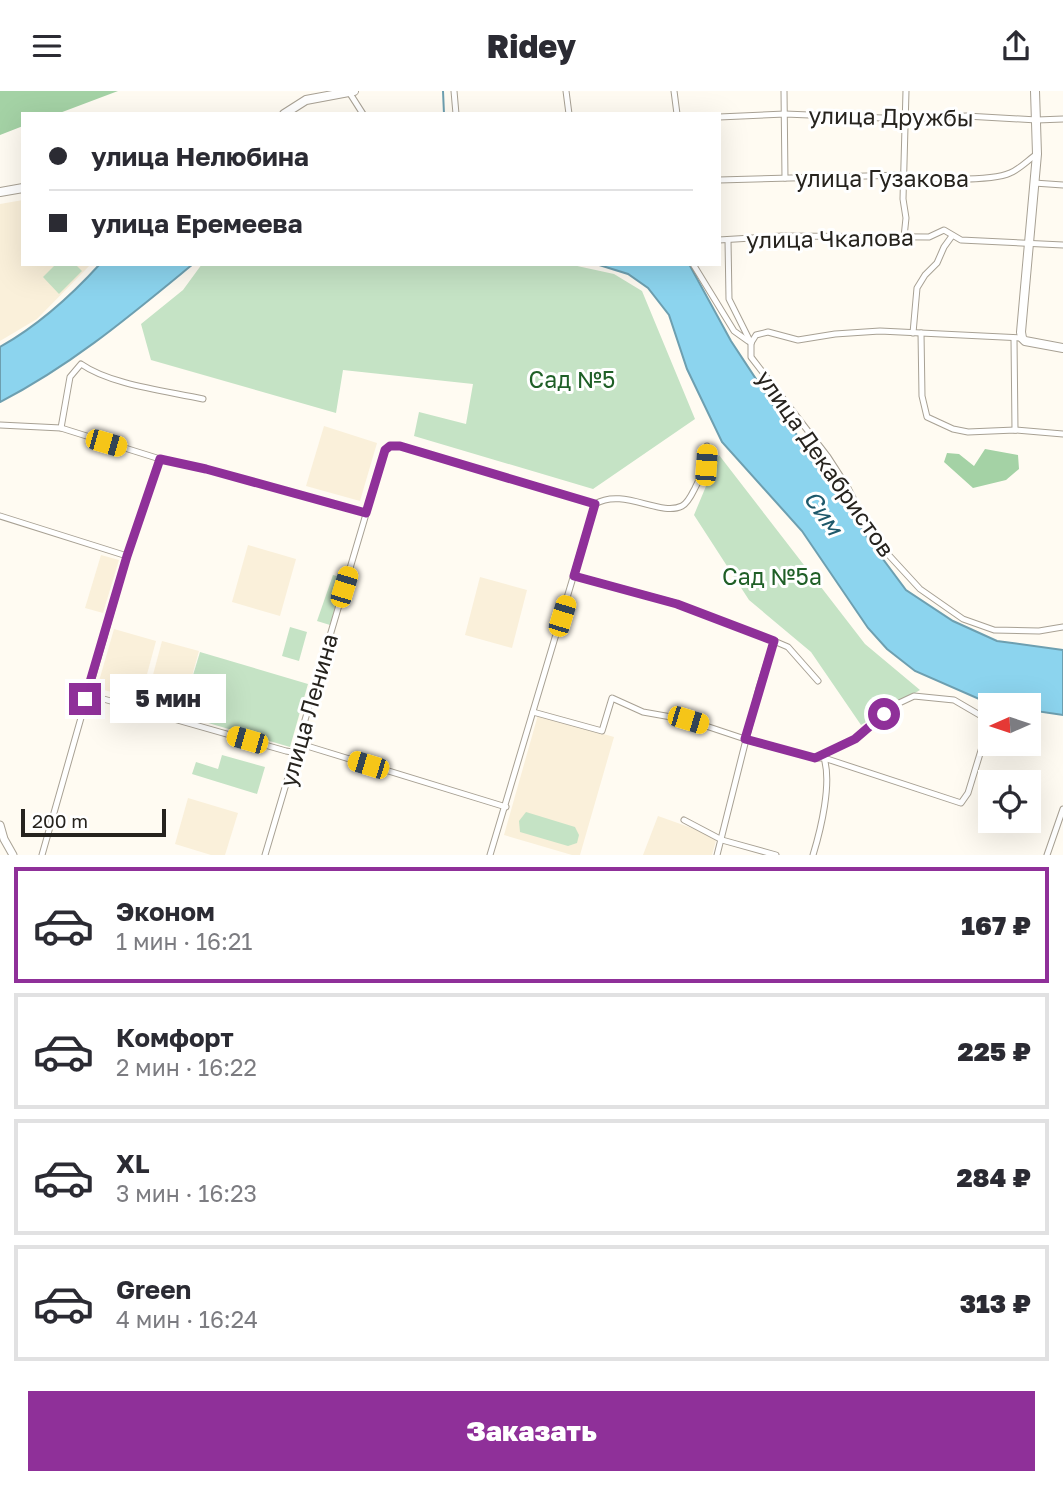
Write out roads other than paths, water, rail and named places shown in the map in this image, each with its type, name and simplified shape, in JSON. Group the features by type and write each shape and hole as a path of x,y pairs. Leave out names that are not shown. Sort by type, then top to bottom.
{"main road":[{"path":"287,112 306,100 329,93 354,91"},
{"path":"1035,91 1037,154 1018,338 1063,348"},
{"path":"0,192 21,188"}],"street":[{"path":"454,91 456,112"},
{"path":"566,91 569,112"},
{"path":"674,91 677,112"},
{"path":"785,91 785,178"},
{"path":"904,237 906,91"},
{"path":"349,92 362,112"},
{"name":"улица Дружбы","path":"721,117 785,114 907,119 966,116 1063,119"},
{"name":"улица Гузакова","path":"721,180 904,175 932,178 996,177 1011,173 1037,154"},
{"path":"1034,183 1063,185"},
{"name":"улица Чкалова","path":"721,240 782,236 929,237 944,230 961,240 1063,245"},
{"path":"913,333 917,288 937,263 952,236"},
{"name":"улица Декабристов","path":"728,240 729,299 751,343 751,357 835,468 874,539 920,589 963,619 994,630 1040,631 1063,627"},
{"path":"694,266 734,331 751,343 756,335 768,332 798,340 846,333 921,333 1018,338 1015,430"},
{"path":"921,333 922,396 927,417 953,429 968,432 1015,430 1063,435"},
{"path":"61,428 70,377 81,364 92,371 165,393 202,399"},
{"path":"0,425 61,428 159,461 206,469 366,513"},
{"name":"улица Ленина","path":"265,855 385,450 390,446 400,446 595,504"},
{"path":"490,855 595,504 603,499 616,499 667,508 681,506 689,499 699,482 706,465 708,446"},
{"path":"41,855 69,767 86,694 127,556 159,461"},
{"path":"0,516 127,556"},
{"path":"574,576 677,604 788,647 818,681"},
{"path":"717,855 745,739 774,641"},
{"path":"86,694 279,749 292,752 307,746 506,807"},
{"path":"533,712 602,730 612,698 643,712 688,720 745,739 815,758 824,758 961,803 968,793 990,721 954,700 914,696 897,703 855,739 815,758"},
{"path":"813,855 823,814 827,767 824,758"},
{"path":"1047,855 1063,809"},
{"path":"684,820 722,840 776,855"},
{"path":"0,825 13,855"}],"water":[{"path":"98,266 191,266 76,356 0,402 0,347 53,310"},
{"name":"Сим","path":"602,266 690,266 731,341 781,417 823,464 868,539 906,590 953,621 997,641 1063,650 1063,715 1041,712 1041,693 978,693 978,699 915,671 887,649 868,628 802,531 722,442 687,369 669,315 648,288 628,274"}],"waterway":[{"path":"443,91 444,112"}],"park label":[{"name":"Сад №5","path":"572,379"},
{"name":"Сад №5а","path":"772,576"}]}
